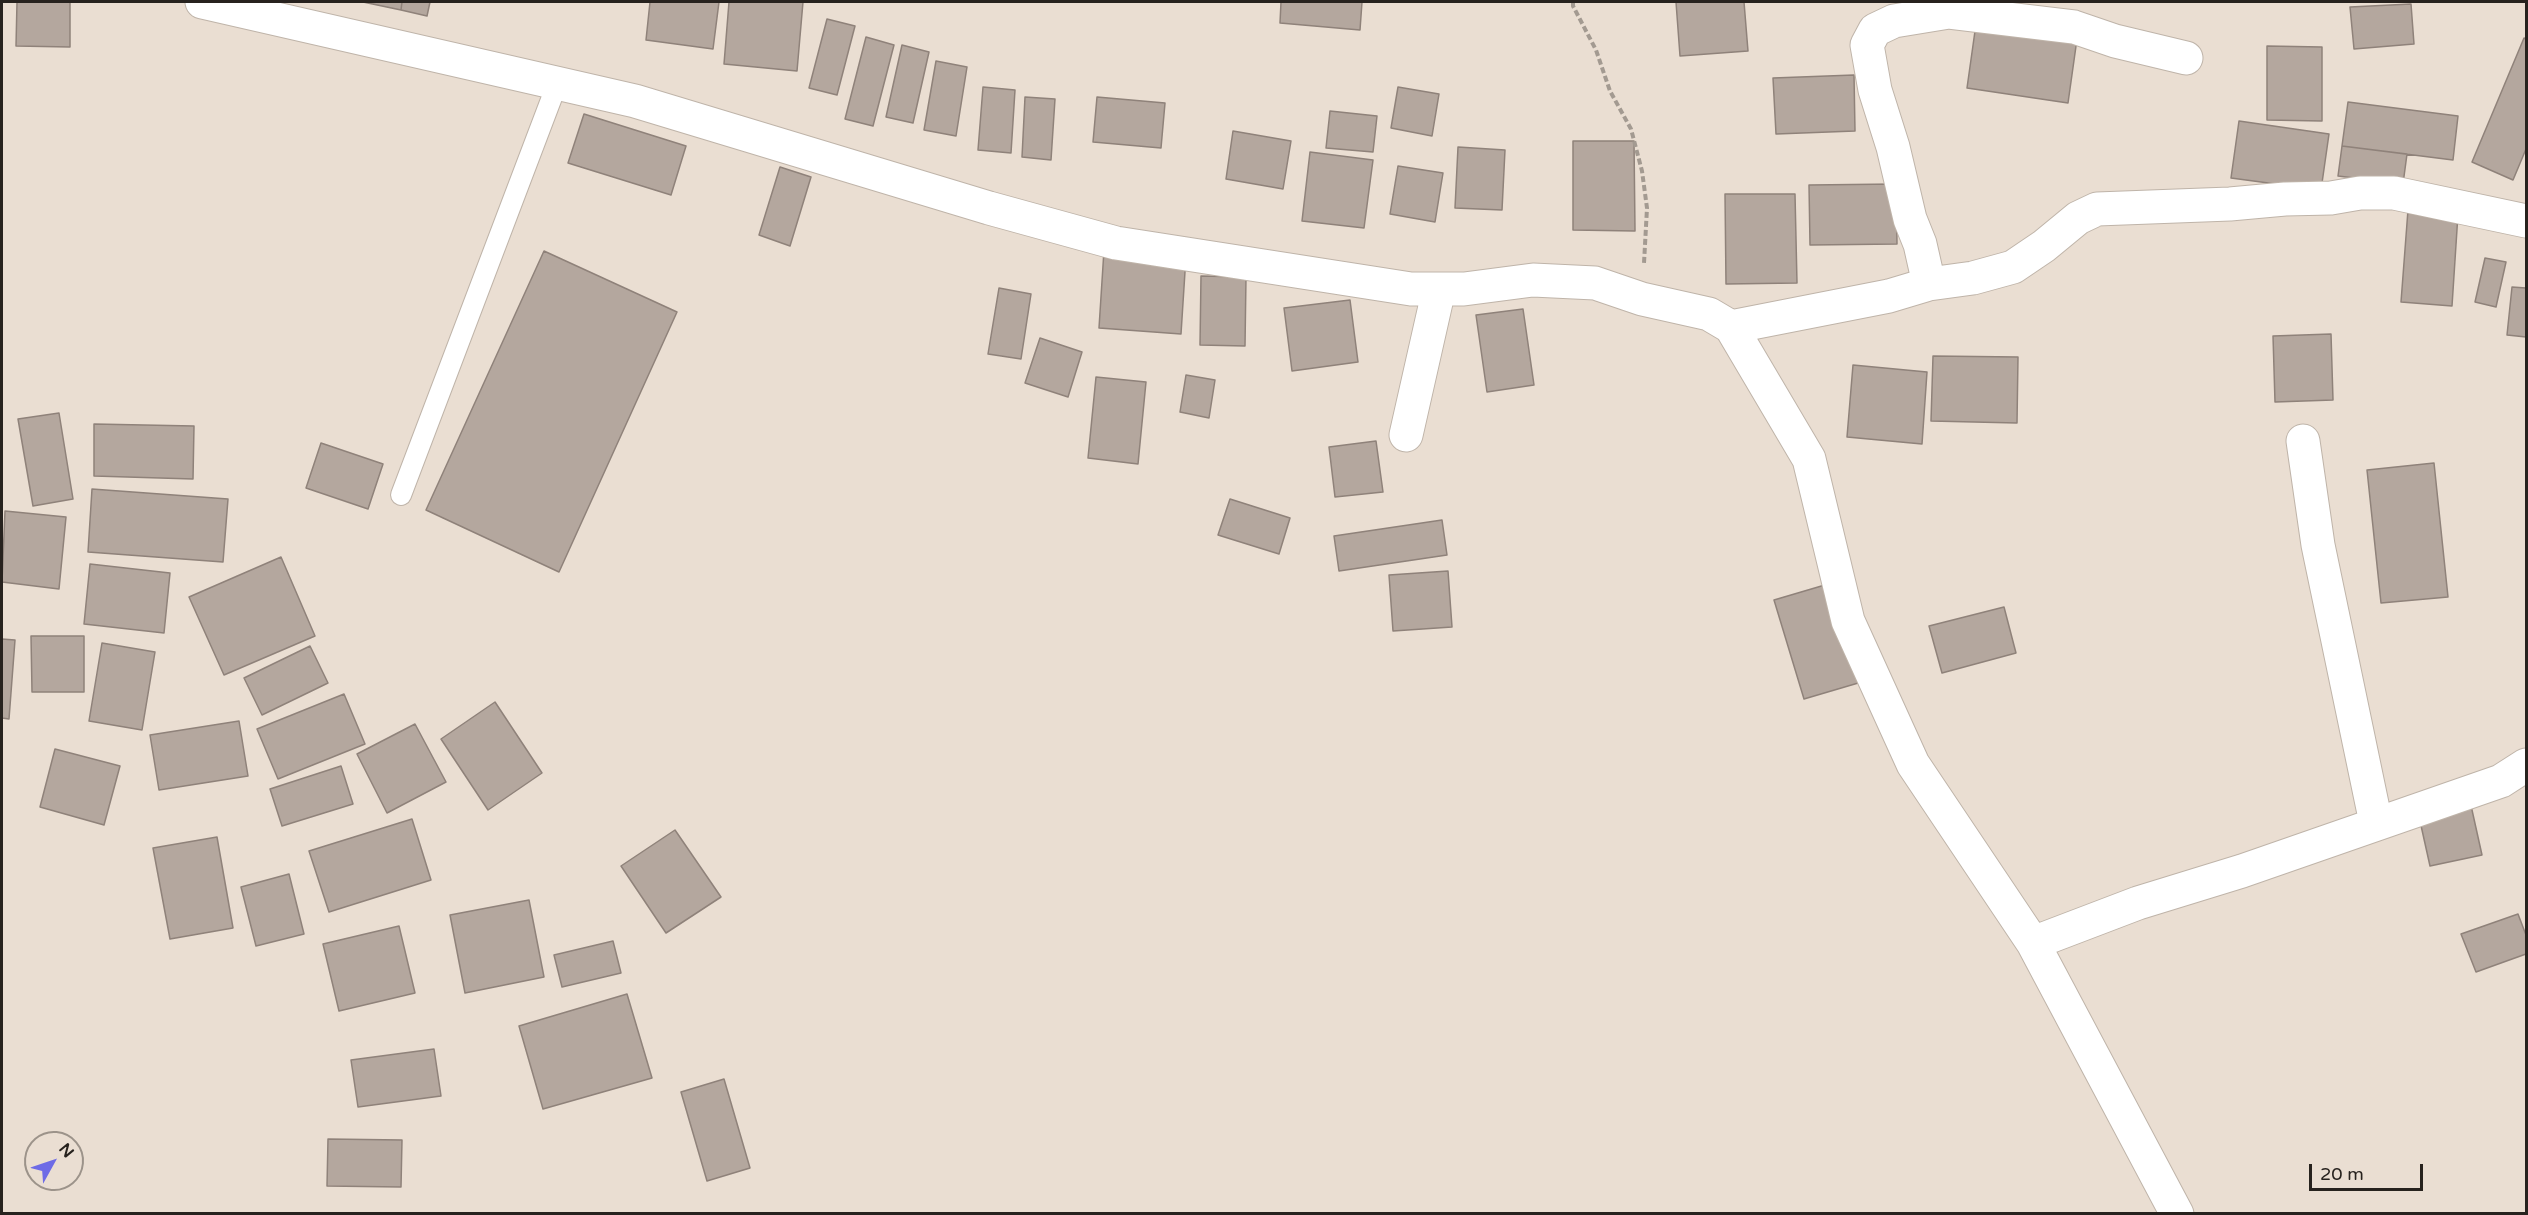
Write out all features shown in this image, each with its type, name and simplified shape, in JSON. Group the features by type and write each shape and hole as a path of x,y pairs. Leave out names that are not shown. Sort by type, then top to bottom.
{"street":[{"path":"202,2 635,101 989,208 1116,243 1411,289 1464,289 1543,280 1595,283 1642,299 1709,314 1731,327 1809,459 1848,621 1913,764 2033,943 2177,1214"},
{"path":"1929,284 1920,244 1910,219 1893,147 1875,90 1867,45 1875,30 1894,21 1950,12 2074,27 2186,58"},
{"path":"1731,327 1889,296 1929,284 1973,278 2013,267 2044,246 2078,218 2097,209 2170,204 2230,204 2331,198 2360,193 2394,193 2526,221"},
{"path":"1406,435 1439,289"},
{"path":"2303,441 2318,545 2376,823"},
{"path":"2033,943 2138,903 2242,871 2501,781 2526,765"}],"lane":[{"path":"401,495 557,84"}],"path":[{"path":"1573,2 1596,50 1610,91 1631,129 1642,171 1647,208 1642,299"}],"building":[{"path":"17,2 70,2 70,47 16,46"},
{"path":"363,2 402,2 401,10"},
{"path":"402,2 430,2 427,16 401,10"},
{"path":"650,2 719,2 713,49 646,40"},
{"path":"729,2 803,2 797,71 724,64"},
{"path":"1281,2 1362,2 1360,30 1280,23"},
{"path":"1676,2 1744,2 1748,51 1680,56"},
{"path":"2411,4 2414,44 2354,49 2350,7"},
{"path":"827,19 855,26 837,95 809,88"},
{"path":"1976,24 2077,39 2068,103 1967,88"},
{"path":"866,37 894,45 873,126 845,119"},
{"path":"2524,38 2526,39 2526,149 2513,180 2472,162"},
{"path":"902,45 929,52 913,123 886,117"},
{"path":"2267,46 2322,47 2322,121 2267,120"},
{"path":"936,61 967,67 956,136 924,130"},
{"path":"1854,75 1855,131 1776,134 1773,78"},
{"path":"983,87 1015,90 1011,153 978,150"},
{"path":"1398,87 1439,94 1432,136 1391,128"},
{"path":"1025,97 1055,99 1051,160 1022,157"},
{"path":"1097,97 1165,103 1161,148 1093,142"},
{"path":"2348,102 2458,116 2453,160 2342,146"},
{"path":"1330,111 1377,116 1373,152 1326,148"},
{"path":"584,114 686,146 671,195 568,163"},
{"path":"2239,121 2329,134 2321,190 2231,178"},
{"path":"1233,131 1291,141 1283,189 1226,179"},
{"path":"1573,141 1634,141 1635,231 1573,230"},
{"path":"2342,146 2407,154 2403,184 2338,176"},
{"path":"1458,147 1505,150 1502,210 1455,208"},
{"path":"1310,152 1373,160 1364,228 1302,221"},
{"path":"1398,166 1443,173 1435,222 1390,214"},
{"path":"780,167 811,177 790,246 759,235"},
{"path":"1896,184 1897,244 1810,245 1809,185"},
{"path":"1725,194 1795,194 1797,283 1726,284"},
{"path":"2408,210 2458,214 2452,306 2401,302"},
{"path":"1104,250 1186,256 1181,334 1099,328"},
{"path":"544,251 677,312 559,572 426,510"},
{"path":"2485,258 2506,262 2496,307 2475,302"},
{"path":"1201,276 1246,277 1245,346 1200,345"},
{"path":"2512,287 2526,288 2526,337 2507,335"},
{"path":"999,288 1031,294 1021,359 988,354"},
{"path":"1350,300 1358,362 1292,371 1284,308"},
{"path":"1523,309 1534,385 1487,392 1476,315"},
{"path":"2331,334 2333,400 2275,402 2273,336"},
{"path":"1040,338 1082,352 1068,397 1025,383"},
{"path":"1933,356 2018,357 2017,423 1931,421"},
{"path":"1853,365 1927,372 1922,444 1847,437"},
{"path":"1186,375 1215,380 1209,418 1180,412"},
{"path":"1096,377 1146,382 1138,464 1088,458"},
{"path":"59,413 73,499 33,506 18,419"},
{"path":"94,424 194,426 193,479 94,476"},
{"path":"1376,441 1383,492 1335,497 1329,447"},
{"path":"321,443 383,464 368,509 306,488"},
{"path":"2434,463 2448,597 2381,603 2367,470"},
{"path":"92,489 228,499 223,562 88,552"},
{"path":"1230,499 1290,518 1279,554 1218,535"},
{"path":"5,511 66,517 59,589 2,582"},
{"path":"1442,520 1447,555 1339,571 1334,536"},
{"path":"281,557 315,636 224,675 189,597"},
{"path":"90,564 170,573 164,633 84,624"},
{"path":"1448,571 1452,627 1393,631 1389,575"},
{"path":"1835,582 1865,681 1804,699 1774,600"},
{"path":"2004,607 2016,653 1942,673 1929,626"},
{"path":"31,636 84,636 84,692 32,692"},
{"path":"2,639 15,640 9,719 2,718"},
{"path":"102,643 155,652 142,730 89,721"},
{"path":"310,646 328,683 262,715 244,678"},
{"path":"344,694 365,744 278,779 257,729"},
{"path":"495,702 542,773 488,810 441,739"},
{"path":"239,721 248,776 159,790 150,735"},
{"path":"415,724 446,782 387,813 357,754"},
{"path":"55,749 120,766 104,825 40,807"},
{"path":"341,766 353,804 282,826 270,789"},
{"path":"2470,801 2482,855 2430,866 2418,812"},
{"path":"412,819 431,880 329,912 309,851"},
{"path":"675,830 721,897 666,933 621,866"},
{"path":"217,837 233,928 170,939 153,848"},
{"path":"289,874 304,934 256,946 241,887"},
{"path":"529,900 544,977 465,993 450,915"},
{"path":"2518,914 2526,935 2526,954 2476,972 2461,934"},
{"path":"399,926 415,993 339,1011 323,944"},
{"path":"613,941 621,973 562,987 554,955"},
{"path":"627,994 652,1078 543,1109 519,1026"},
{"path":"434,1049 441,1096 358,1107 351,1060"},
{"path":"724,1079 750,1168 707,1181 681,1092"},
{"path":"328,1139 402,1140 401,1187 327,1186"}]}
